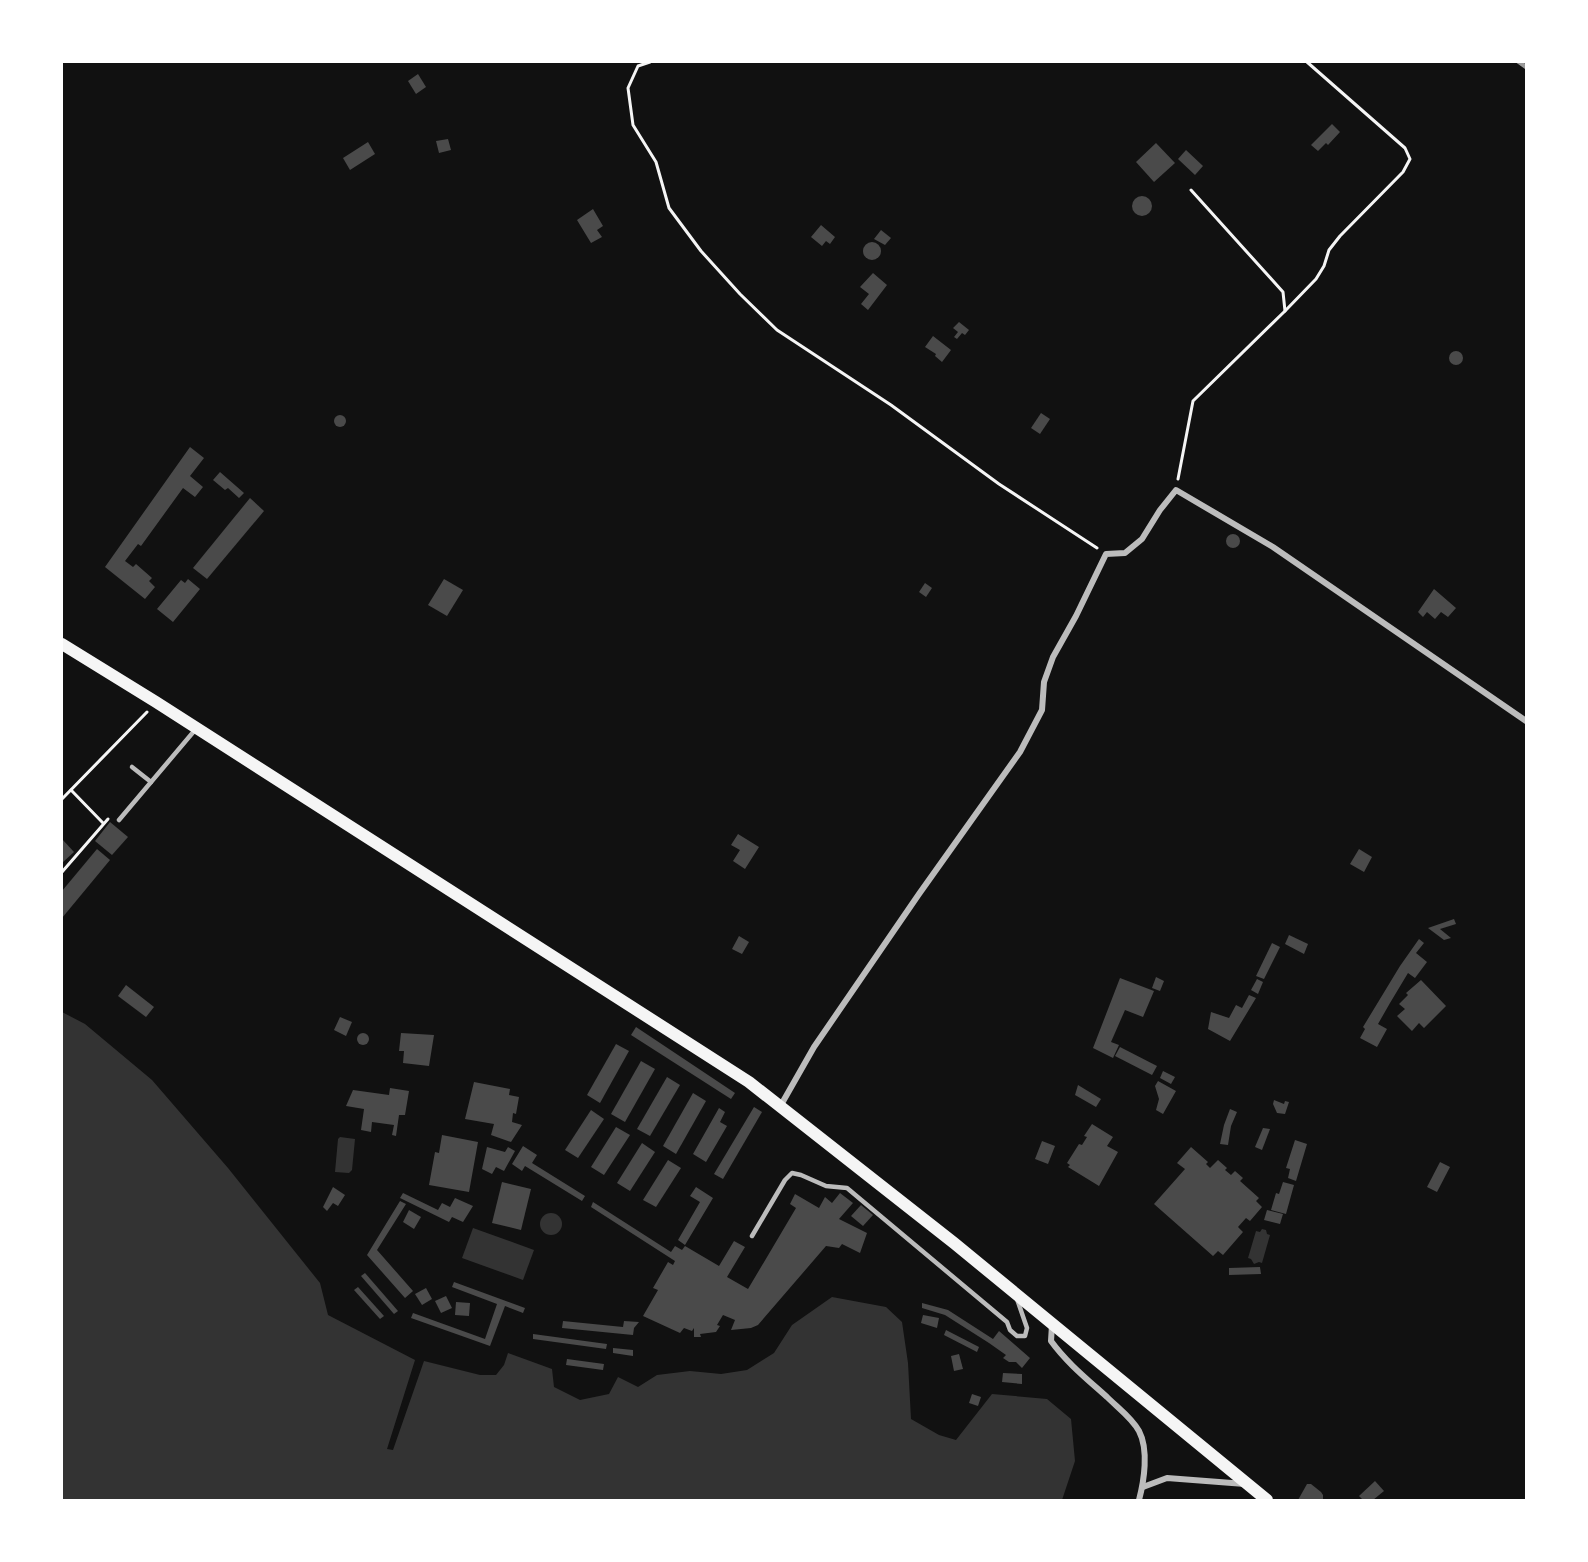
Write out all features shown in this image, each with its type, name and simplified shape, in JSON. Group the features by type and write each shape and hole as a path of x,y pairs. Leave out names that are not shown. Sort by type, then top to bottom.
{"main road":[{"path":"62,644 749,1082 954,1243 1267,1500"}],"street":[{"path":"781,1105 821,1037 1020,752 1042,710 1044,681 1053,657 1106,554 1125,553 1142,539 1176,490 1273,548 1527,721"},
{"path":"1052,1324 1051,1341 1064,1359 1128,1417 1139,1432 1143,1447 1143,1487 1139,1500"},
{"path":"1143,1487 1167,1478 1247,1485"}],"lane":[{"path":"119,820 197,728"},
{"path":"132,766 151,782"},
{"path":"752,1236 785,1180 792,1173 801,1175 826,1186 847,1188 1007,1322 1010,1330 1017,1336 1025,1336 1027,1328 1016,1295"}],"path":[{"path":"650,62 638,66 628,88 633,125 656,162 669,208 701,251 740,294 777,330 891,405 999,484 1053,517 1106,554"},
{"path":"1176,490 1194,401 1316,279 1324,266 1329,250 1403,172 1410,159 1405,148 1307,62"},
{"path":"1191,190 1283,292 1285,311"},
{"path":"62,800 156,702"},
{"path":"146,713 154,718"},
{"path":"71,790 103,823"},
{"path":"62,872 103,823 114,817 119,820"}],"shaded area":[{"path":"62,1012 85,1024 152,1080 228,1168 320,1283 328,1315 415,1360 387,1449 393,1450 424,1361 480,1375 496,1375 504,1365 508,1353 552,1369 554,1387 580,1400 609,1394 618,1377 638,1387 657,1375 690,1371 721,1374 747,1370 774,1353 792,1325 832,1297 886,1307 902,1322 908,1363 911,1419 939,1435 956,1440 992,1394 1047,1399 1071,1419 1075,1461 1062,1500 62,1500"},
{"path":"340,1137 355,1139 352,1170 349,1173 335,1172"},
{"path":"547,1213 555,1213 562,1220 562,1228 555,1235 547,1235 540,1228 540,1220"},
{"path":"473,1228 534,1250 523,1280 462,1258"},
{"path":"1262,1229 1270,1235 1262,1263 1254,1264 1248,1258 1256,1231 1260,1232"}],"building":[{"path":"418,74 426,87 416,94 408,81"},
{"path":"1332,124 1340,132 1328,145 1326,143 1318,151 1311,145"},
{"path":"448,139 451,150 439,153 436,141"},
{"path":"368,142 375,154 350,170 343,158"},
{"path":"1156,143 1175,163 1154,182 1136,162"},
{"path":"1186,150 1203,166 1195,175 1178,159"},
{"path":"1142,196 1149,199 1152,206 1149,213 1142,216 1135,213 1132,206 1135,199"},
{"path":"593,209 603,226 597,230 602,237 591,243 577,220"},
{"path":"821,225 835,237 830,244 826,241 822,246 811,237"},
{"path":"881,230 891,238 885,245 874,239"},
{"path":"868,242 876,242 881,247 879,258 868,260 863,255 863,247"},
{"path":"873,273 887,285 868,310 861,304 869,294 860,287"},
{"path":"959,322 969,330 957,339 954,337 958,332 953,328"},
{"path":"933,336 951,350 942,362 935,356 936,354 925,347"},
{"path":"1456,351 1461,353 1463,358 1461,363 1456,365 1451,363 1449,358 1451,353"},
{"path":"1041,413 1050,419 1040,434 1031,428"},
{"path":"342,415 345,416 345,426 338,427 335,426 334,419 335,416"},
{"path":"190,447 204,458 190,476 203,487 195,497 183,488 141,546 138,544 125,561 133,567 136,564 152,578 149,581 155,587 145,599 105,567"},
{"path":"220,472 244,493 239,498 228,488 225,490 213,480"},
{"path":"250,498 264,511 207,579 193,568"},
{"path":"1230,534 1236,534 1240,541 1236,548 1230,548 1226,544 1226,538"},
{"path":"188,579 200,589 173,622 157,609 181,580 185,583"},
{"path":"444,579 463,590 447,616 428,605"},
{"path":"925,583 932,588 926,597 919,592"},
{"path":"1434,589 1456,608 1448,617 1441,612 1435,619 1427,612 1423,617 1418,612"},
{"path":"110,822 128,837 112,855 95,841"},
{"path":"738,834 759,847 745,869 733,861 740,850 731,845"},
{"path":"62,839 74,852 62,863"},
{"path":"97,849 110,860 62,918 62,891"},
{"path":"1359,849 1372,857 1364,872 1350,864"},
{"path":"1454,919 1456,924 1440,929 1451,938 1444,940 1428,928"},
{"path":"1289,935 1308,944 1304,954 1285,944"},
{"path":"739,936 749,942 742,954 732,949"},
{"path":"1419,939 1424,943 1416,953 1427,962 1415,978 1408,973 1390,1003 1378,1024 1387,1029 1377,1047 1360,1038 1365,1029 1363,1027"},
{"path":"1272,943 1280,947 1264,979 1256,976"},
{"path":"1156,977 1164,981 1160,991 1152,988"},
{"path":"1120,978 1154,991 1143,1017 1125,1010 1111,1042 1119,1045 1113,1058 1093,1048"},
{"path":"1257,979 1263,982 1258,994 1251,990"},
{"path":"1421,980 1446,1006 1424,1028 1419,1023 1412,1031 1397,1016 1405,1009 1399,1004 1408,995 1406,993"},
{"path":"126,985 154,1007 146,1017 118,996"},
{"path":"1249,995 1256,998 1230,1041 1208,1029 1211,1012 1229,1018 1236,1005 1242,1008"},
{"path":"340,1017 352,1022 346,1036 334,1030"},
{"path":"636,1027 735,1093 731,1099 631,1035"},
{"path":"365,1033 369,1039 365,1045 361,1045 357,1037"},
{"path":"401,1033 434,1035 429,1066 403,1063 404,1051 399,1051"},
{"path":"616,1044 629,1051 600,1103 587,1095"},
{"path":"1120,1047 1157,1066 1152,1075 1115,1056"},
{"path":"641,1061 655,1069 625,1122 611,1114"},
{"path":"1163,1071 1175,1077 1171,1084 1160,1078"},
{"path":"667,1077 680,1085 650,1136 637,1129"},
{"path":"1158,1081 1176,1091 1163,1114 1156,1110 1159,1099 1155,1086"},
{"path":"474,1082 510,1089 509,1095 519,1097 512,1122 522,1125 511,1142 491,1135 494,1124 465,1119"},
{"path":"1078,1085 1101,1099 1096,1107 1075,1095"},
{"path":"390,1088 409,1091 405,1115 399,1115 396,1136 392,1135 394,1125 372,1122 371,1132 361,1130 364,1109 346,1106 353,1090 389,1095"},
{"path":"693,1093 706,1101 676,1154 663,1146"},
{"path":"1274,1100 1284,1104 1285,1101 1289,1102 1285,1114 1277,1113 1273,1104"},
{"path":"754,1107 762,1112 723,1179 714,1174"},
{"path":"719,1108 725,1112 720,1122 727,1126 706,1162 693,1154"},
{"path":"1230,1109 1237,1112 1231,1126 1228,1145 1220,1144 1224,1125"},
{"path":"591,1110 604,1119 578,1158 565,1150"},
{"path":"1092,1124 1113,1137 1107,1146 1118,1152 1099,1186 1068,1167 1070,1165 1067,1163 1079,1144 1082,1145 1087,1137 1084,1136"},
{"path":"616,1127 630,1135 604,1175 591,1167"},
{"path":"1263,1128 1270,1129 1262,1150 1255,1147"},
{"path":"442,1135 478,1142 469,1192 429,1185 435,1152 439,1153"},
{"path":"1295,1140 1307,1144 1296,1181 1288,1178 1290,1169 1286,1168"},
{"path":"1042,1141 1055,1146 1048,1164 1035,1159"},
{"path":"642,1143 655,1152 630,1191 617,1183"},
{"path":"523,1146 537,1155 532,1163 585,1196 582,1201 525,1166 522,1171 512,1164"},
{"path":"487,1147 505,1152 508,1147 515,1151 504,1171 496,1167 492,1174 482,1169"},
{"path":"1191,1147 1208,1162 1206,1164 1210,1168 1218,1160 1231,1175 1235,1171 1243,1178 1240,1181 1259,1198 1256,1201 1262,1207 1250,1221 1246,1218 1238,1227 1243,1232 1223,1255 1218,1251 1213,1256 1154,1204 1185,1169 1177,1163"},
{"path":"668,1160 681,1168 656,1207 643,1200"},
{"path":"1440,1162 1450,1167 1437,1192 1427,1187"},
{"path":"502,1182 531,1189 521,1230 492,1223"},
{"path":"1283,1182 1294,1185 1286,1214 1271,1210 1276,1193 1279,1194"},
{"path":"333,1187 345,1195 338,1206 333,1203 327,1211 323,1207"},
{"path":"696,1187 713,1198 685,1245 678,1240 700,1202 690,1196"},
{"path":"403,1193 438,1210 442,1203 450,1207 455,1198 473,1206 463,1222 452,1217 449,1222 400,1198"},
{"path":"840,1193 853,1203 839,1219 867,1233 860,1253 842,1244 839,1248 826,1246 758,1325 731,1330 735,1320 723,1315 716,1332 700,1334 701,1337 694,1337 694,1328 692,1331 684,1328 680,1333 643,1316 658,1290 653,1288 668,1262 673,1265 675,1261 591,1207 593,1202 671,1252 675,1246 682,1250 685,1246 719,1266 734,1241 745,1247 727,1277 748,1289 796,1208 790,1204 795,1194 819,1208 825,1197 832,1203"},
{"path":"400,1201 406,1204 377,1250 413,1291 405,1298 367,1255"},
{"path":"861,1205 873,1215 863,1226 851,1216"},
{"path":"409,1210 421,1217 414,1229 403,1222"},
{"path":"1267,1210 1283,1214 1280,1224 1264,1220"},
{"path":"1260,1267 1261,1274 1229,1275 1229,1268"},
{"path":"365,1273 398,1311 394,1314 361,1276"},
{"path":"454,1282 525,1308 523,1313 505,1306 490,1346 411,1318 413,1313 485,1339 497,1304 452,1287"},
{"path":"358,1287 384,1316 380,1319 354,1290"},
{"path":"426,1288 432,1299 422,1305 415,1294"},
{"path":"446,1296 452,1308 441,1313 435,1301"},
{"path":"456,1302 470,1303 469,1316 455,1315"},
{"path":"922,1303 948,1310 993,1339 999,1331 1030,1358 1022,1368 1016,1362 1009,1362 1003,1358 1006,1355 989,1343 945,1315 922,1308"},
{"path":"923,1315 939,1318 937,1328 921,1323"},
{"path":"563,1321 623,1327 624,1321 639,1322 634,1328 633,1335 562,1328"},
{"path":"946,1330 979,1347 977,1352 944,1335"},
{"path":"533,1334 607,1344 606,1349 533,1339"},
{"path":"613,1348 633,1350 633,1356 613,1353"},
{"path":"959,1354 963,1369 954,1371 951,1356"},
{"path":"567,1359 604,1364 603,1370 566,1365"},
{"path":"1003,1373 1022,1374 1022,1384 1002,1382"},
{"path":"972,1394 981,1397 978,1406 969,1403"},
{"path":"1375,1481 1384,1491 1373,1500 1363,1500 1359,1496"},
{"path":"1307,1484 1311,1484 1321,1492 1323,1500 1298,1500"}],"railway":[{"path":"1519,62 1526,67"}]}
